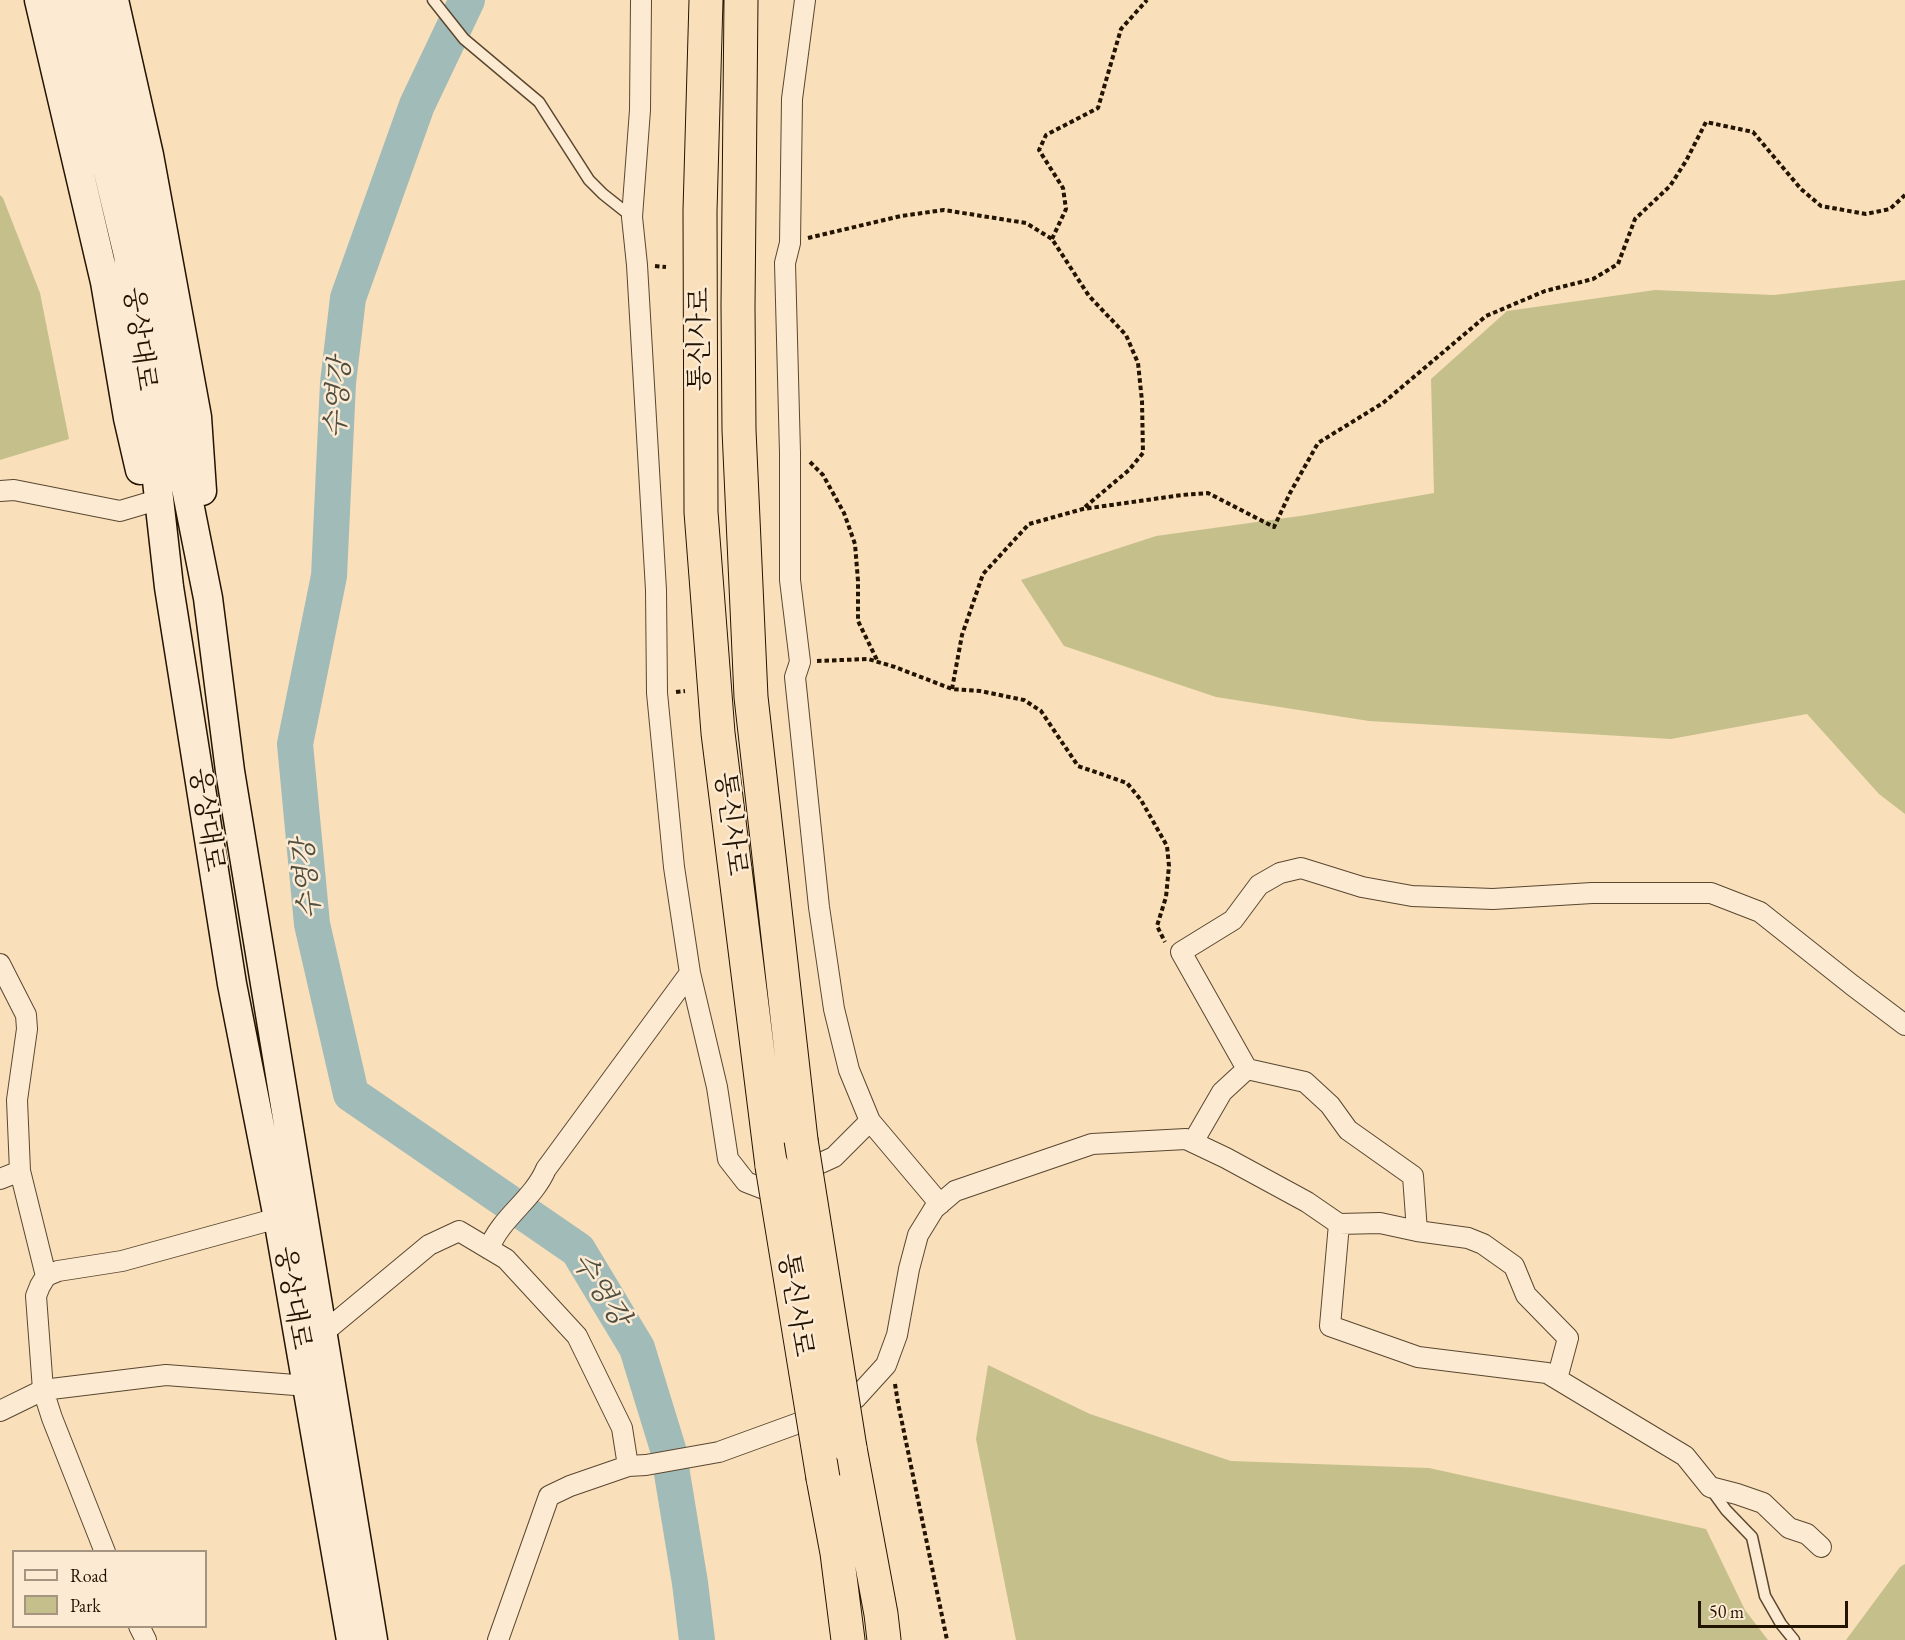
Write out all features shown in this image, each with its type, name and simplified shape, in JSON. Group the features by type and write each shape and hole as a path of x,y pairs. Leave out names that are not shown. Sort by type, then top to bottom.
{"highway":[{"name":"통신사로","path":"706,0 700,211 701,512 718,734 772,1166 837,1553 848,1640"},
{"name":"통신사로","path":"741,0 739,430 751,697 801,1140 850,1448 884,1640"}],"main road":[{"path":"39,0 105,282 128,418 169,587"},
{"name":"웅상대로","path":"65,0 128,255 147,392 169,587 232,984 278,1218 319,1384 373,1640"},
{"name":"웅상대로","path":"88,0 148,250 172,418 208,598 230,771 323,1332 319,1384 351,1640"},
{"path":"114,0 149,155 197,417 208,598"}],"street":[{"path":"641,0 640,110 632,217 637,265 655,578 657,693 674,867 690,973 717,1088 728,1159 746,1182 764,1189 834,1157 870,1121"},
{"path":"805,0 792,99 790,243 785,263 790,453 790,580 800,662 795,677 819,908 834,1009 849,1070 870,1121 940,1204"},
{"path":"0,491 14,490 120,511 147,503"},
{"path":"1417,1231 1413,1176 1348,1130 1330,1105 1305,1082 1247,1069 1181,952 1233,920 1259,885 1280,873 1301,868 1362,887 1412,896 1493,899 1592,892 1711,893 1760,912 1905,1025"},
{"path":"0,964 26,1016 27,1029 17,1100 20,1171 46,1276"},
{"path":"491,1243 541,1182 546,1169 690,973"},
{"path":"1193,1142 1222,1092 1247,1069"},
{"path":"498,1640 549,1496 570,1486 637,1465 719,1452 818,1416 856,1398 886,1365 897,1335 909,1269 918,1235 934,1209 955,1191 1092,1144 1186,1139 1306,1202 1339,1224 1380,1222 1417,1231 1468,1238 1483,1244 1514,1266 1526,1295 1568,1338 1557,1379"},
{"path":"0,1179 20,1171"},
{"path":"105,1550 43,1390 36,1296 40,1286 46,1276 58,1271 132,1259 278,1218"},
{"path":"1339,1224 1330,1326 1418,1357 1547,1373 1685,1456 1710,1487 1763,1503 1789,1528 1807,1534 1821,1547"},
{"path":"323,1332 429,1245 459,1231 491,1243 577,1336 622,1428 637,1465"},
{"path":"0,1411 43,1390 166,1376 319,1384"}],"lane":[{"path":"436,3 464,39 539,102 589,180 632,217"},
{"path":"1710,1487 1726,1510 1752,1537 1765,1596 1781,1624 1794,1640"}],"path":[{"path":"1052,239 1066,209 1063,188 1039,150 1046,135 1098,108 1121,29 1147,0"},
{"path":"952,689 962,635 983,574 1029,524 1083,509 1208,493 1274,527 1318,442 1383,403 1486,316 1545,291 1593,279 1618,264 1635,219 1670,186 1706,122 1753,132 1802,189 1821,206 1866,214 1890,209 1905,195"},
{"path":"790,243 902,216 944,210 1026,223 1052,239 1089,296 1126,335 1138,363 1142,401 1143,453 1129,470 1083,509"},
{"path":"790,453 804,457 823,475 844,513 855,544 858,621 879,662"},
{"path":"800,662 868,659 952,689 980,691 1024,700 1041,711 1078,766 1127,783 1141,800 1167,846 1169,866 1166,897 1157,926 1164,941 1181,952"},
{"path":"886,1365 895,1382 948,1640"}],"green space":[{"path":"0,195 40,293 69,439 0,460"},
{"path":"1905,280 1905,814 1879,794 1807,714 1671,739 1369,721 1216,697 1064,646 1021,580 1156,536 1307,515 1434,493 1431,379 1507,311 1655,290 1774,295"},
{"path":"988,1365 1090,1414 1231,1461 1429,1468 1706,1529 1745,1610 1768,1640 1016,1640 976,1439"},
{"path":"1905,1564 1905,1640 1846,1640 1900,1567"}],"waterway":[{"name":"수영강","path":"467,0 417,105 348,298 338,383 329,576 295,744 312,924 351,1094 578,1250 637,1348 668,1449 697,1640"}]}
